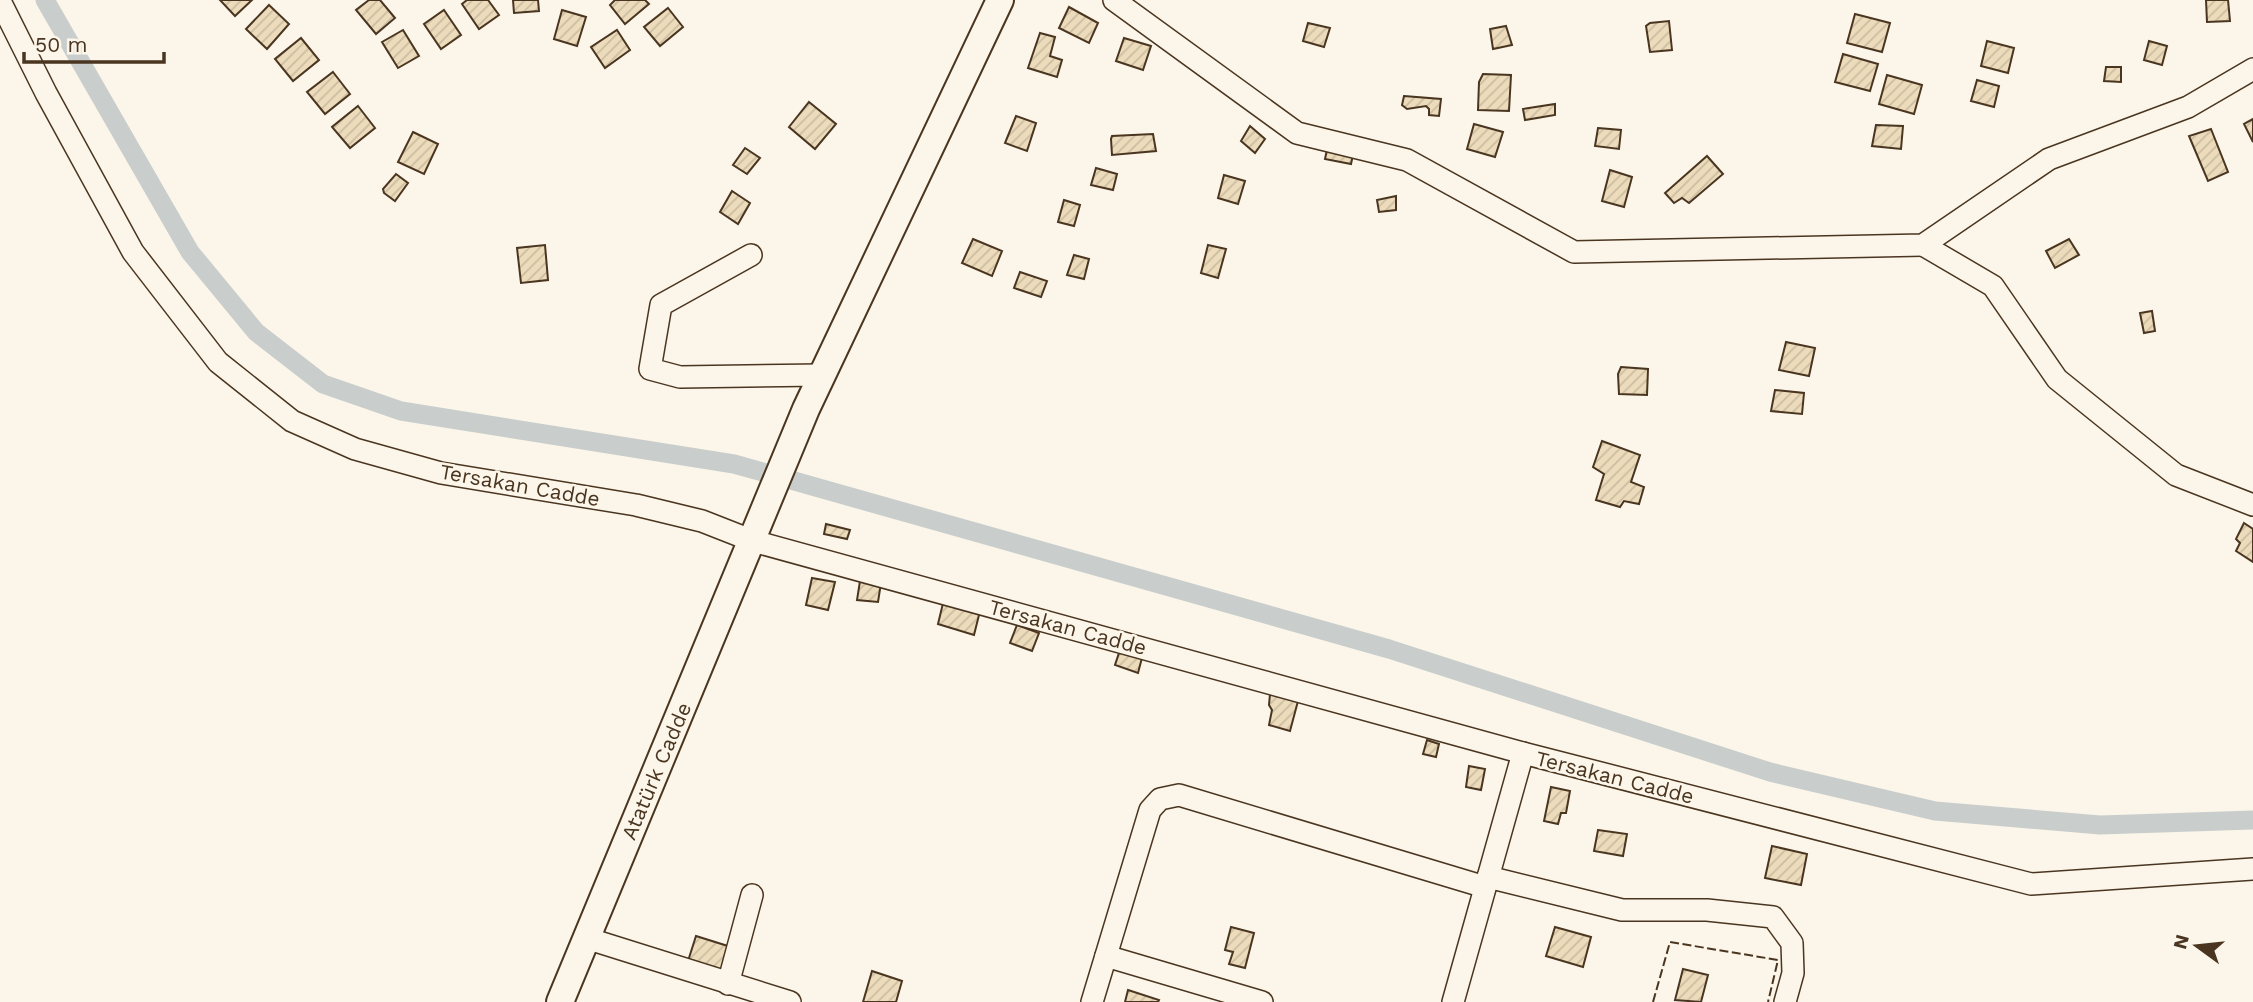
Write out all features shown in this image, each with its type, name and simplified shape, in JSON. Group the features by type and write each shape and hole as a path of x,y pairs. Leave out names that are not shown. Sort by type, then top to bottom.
{"main road":[{"name":"Atatürk Cadde","path":"560,1002 806,409 1000,0"}],"street":[{"path":"1114,0 1297,133 1407,160 1574,252 1923,245 1993,286 2057,379 2176,475 2253,505"},
{"name":"Tersakan Cadde","path":"0,1 46,93 133,252 218,362 292,421 355,449 441,473 636,505 702,521 753,541 1523,753 2031,884 2253,869"},
{"path":"1923,245 2049,159 2188,107 2253,69"},
{"path":"751,255 661,305 650,369 680,377 822,375"},
{"path":"2221,492 2253,516"},
{"path":"1452,1002 1523,753"},
{"path":"1092,1002 1150,810 1160,799 1179,795 1487,882 1622,910 1707,910 1773,917 1792,943 1793,973 1785,1002"},
{"path":"728,984 752,895"},
{"path":"586,938 790,1002"},
{"path":"1106,956 1262,1002"}],"building":[{"path":"220,0 252,0 235,16"},
{"path":"369,0 380,0 395,18 376,34 356,10"},
{"path":"467,0 488,0 499,15 479,29 462,4"},
{"path":"513,0 538,0 539,11 514,13"},
{"path":"615,0 645,0 649,4 625,24 610,5"},
{"path":"2206,0 2228,0 2230,21 2207,22"},
{"path":"269,5 289,24 267,49 246,29"},
{"path":"1069,7 1098,23 1089,43 1059,28"},
{"path":"668,8 683,27 660,46 644,27"},
{"path":"444,10 461,35 441,49 424,24"},
{"path":"562,10 586,17 577,46 554,39"},
{"path":"1855,14 1890,23 1882,52 1847,43"},
{"path":"1669,21 1672,50 1650,52 1646,26"},
{"path":"1308,23 1330,28 1324,47 1303,41"},
{"path":"1506,26 1512,45 1493,49 1490,29"},
{"path":"403,30 419,56 398,68 382,42"},
{"path":"617,30 630,50 605,68 591,47"},
{"path":"1040,33 1055,37 1050,56 1062,60 1057,77 1028,68"},
{"path":"301,38 319,60 293,81 275,59"},
{"path":"1124,38 1151,46 1143,70 1116,61"},
{"path":"1987,41 2014,48 2008,73 1981,66"},
{"path":"2149,41 2167,46 2162,65 2144,60"},
{"path":"1843,54 1878,64 1870,91 1835,82"},
{"path":"2106,67 2121,67 2121,82 2104,81"},
{"path":"333,72 350,94 325,114 307,92"},
{"path":"1483,74 1511,75 1509,111 1478,110 1479,82"},
{"path":"1887,75 1922,85 1914,114 1879,104"},
{"path":"1977,80 1999,86 1994,107 1971,101"},
{"path":"1404,96 1441,99 1439,116 1429,115 1426,106 1407,109 1402,105"},
{"path":"809,102 836,124 815,149 789,127"},
{"path":"1555,104 1555,115 1525,120 1523,109"},
{"path":"358,106 375,128 350,148 332,127"},
{"path":"1016,116 1036,123 1027,151 1005,143"},
{"path":"2253,119 2253,142 2244,124"},
{"path":"1474,124 1503,132 1495,157 1467,149"},
{"path":"1876,125 1903,126 1901,149 1872,146"},
{"path":"1250,126 1265,139 1255,153 1241,141"},
{"path":"1598,128 1621,130 1619,149 1595,146"},
{"path":"2211,129 2228,172 2208,181 2189,136"},
{"path":"413,132 438,144 424,174 398,162"},
{"path":"1153,134 1156,151 1112,155 1112,136"},
{"path":"1328,145 1354,150 1351,164 1325,159"},
{"path":"745,148 760,158 747,174 733,165"},
{"path":"1707,156 1723,174 1689,203 1682,198 1674,203 1665,193"},
{"path":"1096,168 1117,174 1113,190 1091,185"},
{"path":"1610,170 1632,177 1624,207 1602,201"},
{"path":"396,174 408,183 395,201 384,193 383,189"},
{"path":"1224,175 1245,181 1238,204 1218,198"},
{"path":"732,191 750,203 738,224 720,212"},
{"path":"1396,196 1396,210 1379,212 1377,200"},
{"path":"1064,200 1080,205 1074,226 1058,222"},
{"path":"973,239 1002,251 992,276 962,263"},
{"path":"2069,239 2079,255 2055,268 2046,251"},
{"path":"545,245 548,280 521,283 517,248"},
{"path":"1208,245 1226,249 1218,278 1201,273"},
{"path":"1074,255 1089,259 1084,279 1067,275"},
{"path":"1020,272 1047,281 1041,297 1014,288"},
{"path":"2152,311 2155,331 2144,333 2140,313"},
{"path":"1786,342 1815,348 1809,376 1779,370"},
{"path":"1621,367 1648,369 1647,395 1619,394 1618,374"},
{"path":"1775,390 1804,393 1802,414 1771,411"},
{"path":"1602,441 1640,455 1631,482 1644,487 1639,504 1624,501 1620,507 1596,500 1604,474 1593,467"},
{"path":"2244,523 2253,529 2253,562 2236,551 2240,543 2236,539"},
{"path":"826,524 850,530 847,539 824,534"},
{"path":"812,578 835,582 828,610 806,605"},
{"path":"860,581 881,583 878,602 857,600"},
{"path":"944,599 980,611 974,635 938,624"},
{"path":"1017,625 1039,633 1032,651 1010,643"},
{"path":"1121,647 1143,654 1138,673 1115,665"},
{"path":"1270,694 1298,701 1290,731 1269,725 1272,710 1269,705"},
{"path":"1427,740 1439,744 1436,757 1423,754"},
{"path":"1469,766 1485,769 1481,790 1466,787"},
{"path":"1551,787 1570,791 1566,813 1561,813 1558,824 1544,821"},
{"path":"1598,830 1627,834 1623,856 1594,851"},
{"path":"1772,846 1807,854 1801,885 1765,878"},
{"path":"1231,927 1254,933 1245,968 1229,964 1233,952 1225,950"},
{"path":"1555,927 1591,937 1583,967 1546,956"},
{"path":"696,936 731,947 724,972 688,961"},
{"path":"1683,969 1708,975 1701,1002 1675,1000"},
{"path":"872,971 902,981 896,1002 863,1002"},
{"path":"1128,990 1159,1000 1125,1002"}],"waterway":[{"path":"45,0 190,252 256,332 323,384 401,411 734,464 1389,649 1770,772 1935,811 2100,825 2253,820"}],"fence":[{"path":"1653,1002 1670,942 1778,960 1768,1002"}]}
